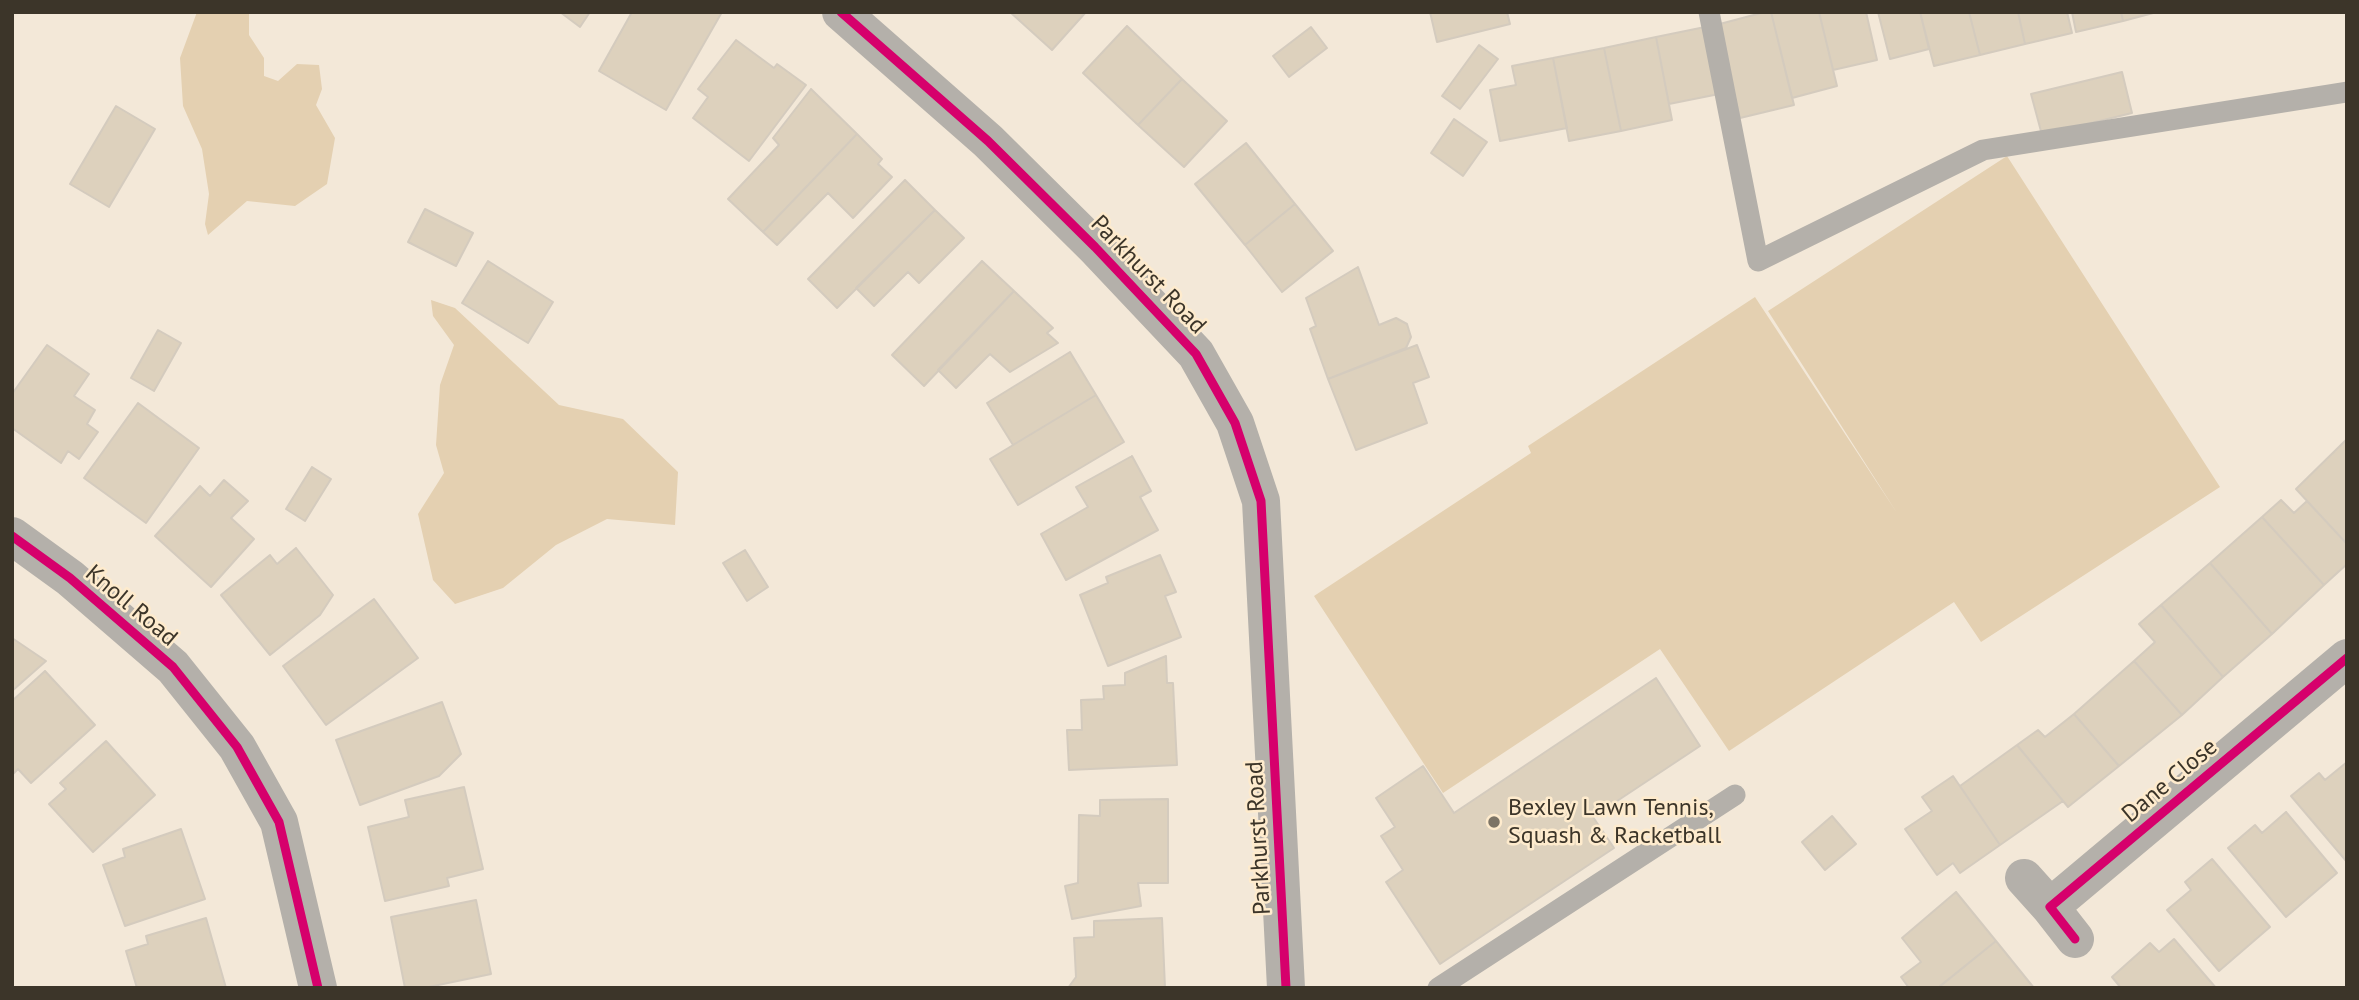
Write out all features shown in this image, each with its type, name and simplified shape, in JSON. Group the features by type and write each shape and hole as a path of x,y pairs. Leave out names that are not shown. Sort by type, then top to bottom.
{"street":[{"name":"Parkhurst Road","path":"841,12 988,141 1095,247 1196,354 1235,423 1261,501 1286,988"},
{"name":"Knoll Road","path":"12,536 69,578 173,667 237,747 279,822 318,988"},
{"name":"Dane Close","path":"2050,907 2347,658"},
{"path":"2024,878 2075,939"}],"lane":[{"path":"1709,12 1758,261 1983,150 2347,92"},
{"path":"1438,988 1735,796"}],"shaded area":[{"path":"197,12 249,12 249,35 264,58 264,76 278,81 297,64 319,65 322,89 316,105 335,138 327,184 295,206 247,201 208,235 205,224 209,194 202,149 183,106 180,58"},
{"path":"2007,156 2220,487 1981,642 1954,602 1729,751 1660,649 1443,793 1314,596 1531,453 1528,446 1755,297 1897,513 1768,311"},
{"path":"431,300 455,308 559,405 623,419 678,472 675,525 607,519 556,545 503,588 455,604 433,580 418,514 444,473 436,445 440,385 454,345 433,316"}],"building":[{"path":"560,12 590,12 580,27"},
{"path":"632,12 722,12 666,110 599,71"},
{"path":"1010,12 1086,12 1052,50"},
{"path":"1430,12 1507,12 1510,24 1437,42"},
{"path":"1771,12 1794,105 1740,118 1716,25"},
{"path":"1771,12 1819,12 1837,86 1792,98"},
{"path":"1819,12 1866,12 1877,60 1833,70"},
{"path":"1878,12 1920,12 1929,49 1890,59"},
{"path":"1920,12 1969,12 1980,55 1934,66"},
{"path":"1969,12 2018,12 2025,44 1980,55"},
{"path":"2018,12 2067,12 2072,33 2025,44"},
{"path":"2072,12 2121,12 2123,21 2076,32"},
{"path":"2121,12 2157,12 2123,21"},
{"path":"1127,26 1182,79 1138,125 1083,73"},
{"path":"1311,27 1327,48 1289,77 1273,56"},
{"path":"1705,27 1719,94 1669,104 1656,37"},
{"path":"1656,37 1672,120 1621,131 1604,48"},
{"path":"736,40 774,68 777,64 806,85 749,161 693,118 708,97 698,89"},
{"path":"1479,45 1498,59 1460,109 1442,96"},
{"path":"1604,48 1621,131 1569,141 1553,58"},
{"path":"1553,58 1567,128 1500,141 1490,90 1516,85 1512,66"},
{"path":"2122,72 2132,113 2042,135 2031,94"},
{"path":"1182,79 1227,121 1184,167 1138,125"},
{"path":"811,89 857,134 763,232 728,199 779,145 773,138"},
{"path":"116,106 155,129 109,207 70,184"},
{"path":"1454,119 1487,142 1463,176 1431,153"},
{"path":"857,134 882,159 878,164 892,177 853,218 828,193 777,245 763,232"},
{"path":"1246,143 1295,204 1245,245 1195,184"},
{"path":"905,180 935,210 837,308 808,279"},
{"path":"1295,204 1333,251 1282,292 1245,245"},
{"path":"425,209 473,233 456,266 408,242"},
{"path":"935,210 964,238 919,283 908,272 874,306 856,288"},
{"path":"488,261 553,302 528,343 462,303"},
{"path":"982,261 1014,291 924,386 892,355"},
{"path":"1358,267 1379,325 1396,318 1407,324 1411,337 1406,348 1328,379 1310,329 1316,326 1306,298"},
{"path":"1014,291 1053,328 1047,333 1058,343 1010,372 990,354 956,388 938,370"},
{"path":"158,330 181,343 154,391 131,378"},
{"path":"47,345 89,374 74,396 95,410 87,424 98,432 79,459 68,451 61,463 12,428 12,394"},
{"path":"1417,345 1429,377 1413,383 1427,423 1356,450 1328,379"},
{"path":"1070,352 1096,395 1013,445 987,403"},
{"path":"1096,395 1124,442 1018,505 990,459"},
{"path":"138,403 199,448 146,523 84,478"},
{"path":"2347,439 2347,544 2296,489"},
{"path":"1132,456 1151,491 1140,497 1158,530 1066,580 1041,534 1088,507 1076,487"},
{"path":"312,467 331,479 305,521 286,509"},
{"path":"224,480 248,501 231,518 254,539 211,587 155,536 200,486 210,496"},
{"path":"2281,500 2294,513 2307,501 2347,544 2347,564 2324,585 2262,517"},
{"path":"2262,517 2324,585 2272,634 2210,563"},
{"path":"296,548 333,595 320,615 270,655 221,595 270,555 277,564"},
{"path":"745,550 768,587 747,601 723,563"},
{"path":"1160,555 1176,592 1165,596 1181,637 1108,666 1080,595 1108,583 1106,577"},
{"path":"2210,563 2272,634 2223,677 2161,605"},
{"path":"374,599 418,658 326,725 283,666"},
{"path":"2161,605 2223,677 2182,715 2134,661 2155,642 2139,624"},
{"path":"12,638 46,661 12,691"},
{"path":"1166,656 1167,683 1173,683 1177,765 1069,770 1067,730 1082,730 1081,700 1104,699 1103,686 1125,685 1125,673"},
{"path":"2134,661 2182,715 2119,766 2074,714"},
{"path":"45,671 95,725 31,783 18,769 12,775 12,701"},
{"name":"Bexley Lawn Tennis, Squash & Racketball","path":"1656,678 1700,746 1593,817 1614,848 1440,964 1386,882 1403,870 1381,836 1395,827 1376,798 1423,766 1454,813"},
{"path":"442,702 461,754 439,776 360,805 336,740"},
{"path":"2074,714 2119,766 2068,807 2017,745 2038,730 2045,737"},
{"path":"106,741 155,795 93,852 49,804 66,789 60,783"},
{"path":"2017,745 2063,801 2000,845 1960,786"},
{"path":"2347,762 2347,862 2291,796 2319,773 2325,780"},
{"path":"1953,776 2000,845 1960,873 1953,863 1937,875 1905,829 1932,811 1922,797"},
{"path":"464,787 483,869 447,878 449,886 385,901 368,827 409,817 405,800"},
{"path":"1168,799 1168,883 1138,883 1141,906 1072,919 1065,886 1078,883 1079,815 1100,816 1100,800"},
{"path":"2286,812 2337,873 2286,917 2228,848 2255,825 2262,833"},
{"path":"1832,816 1856,844 1825,870 1802,842"},
{"path":"181,829 205,899 125,926 103,865 125,857 123,849"},
{"path":"2212,859 2270,927 2219,971 2167,910 2191,890 2185,882"},
{"path":"1956,892 1996,941 1938,988 1909,988 1901,977 1921,962 1902,938"},
{"path":"476,900 491,974 424,988 405,988 391,917"},
{"path":"206,918 226,988 137,988 126,951 148,944 146,936"},
{"path":"1162,918 1165,988 1068,988 1076,977 1074,938 1094,937 1094,921"},
{"path":"2174,939 2216,988 2121,988 2112,977 2150,943 2159,952"},
{"path":"1996,941 2034,988 1941,988 1940,986"}],"cycle path":[{"path":"841,12 988,141 1095,247 1196,354 1235,423 1261,501 1286,988"},
{"path":"12,536 70,578 173,667 237,747 279,822 318,988"},
{"path":"2075,939 2050,907 2347,658"}],"place":[{"name":"Bexley Lawn Tennis, Squash & Racketball","path":"1494,822"}]}
